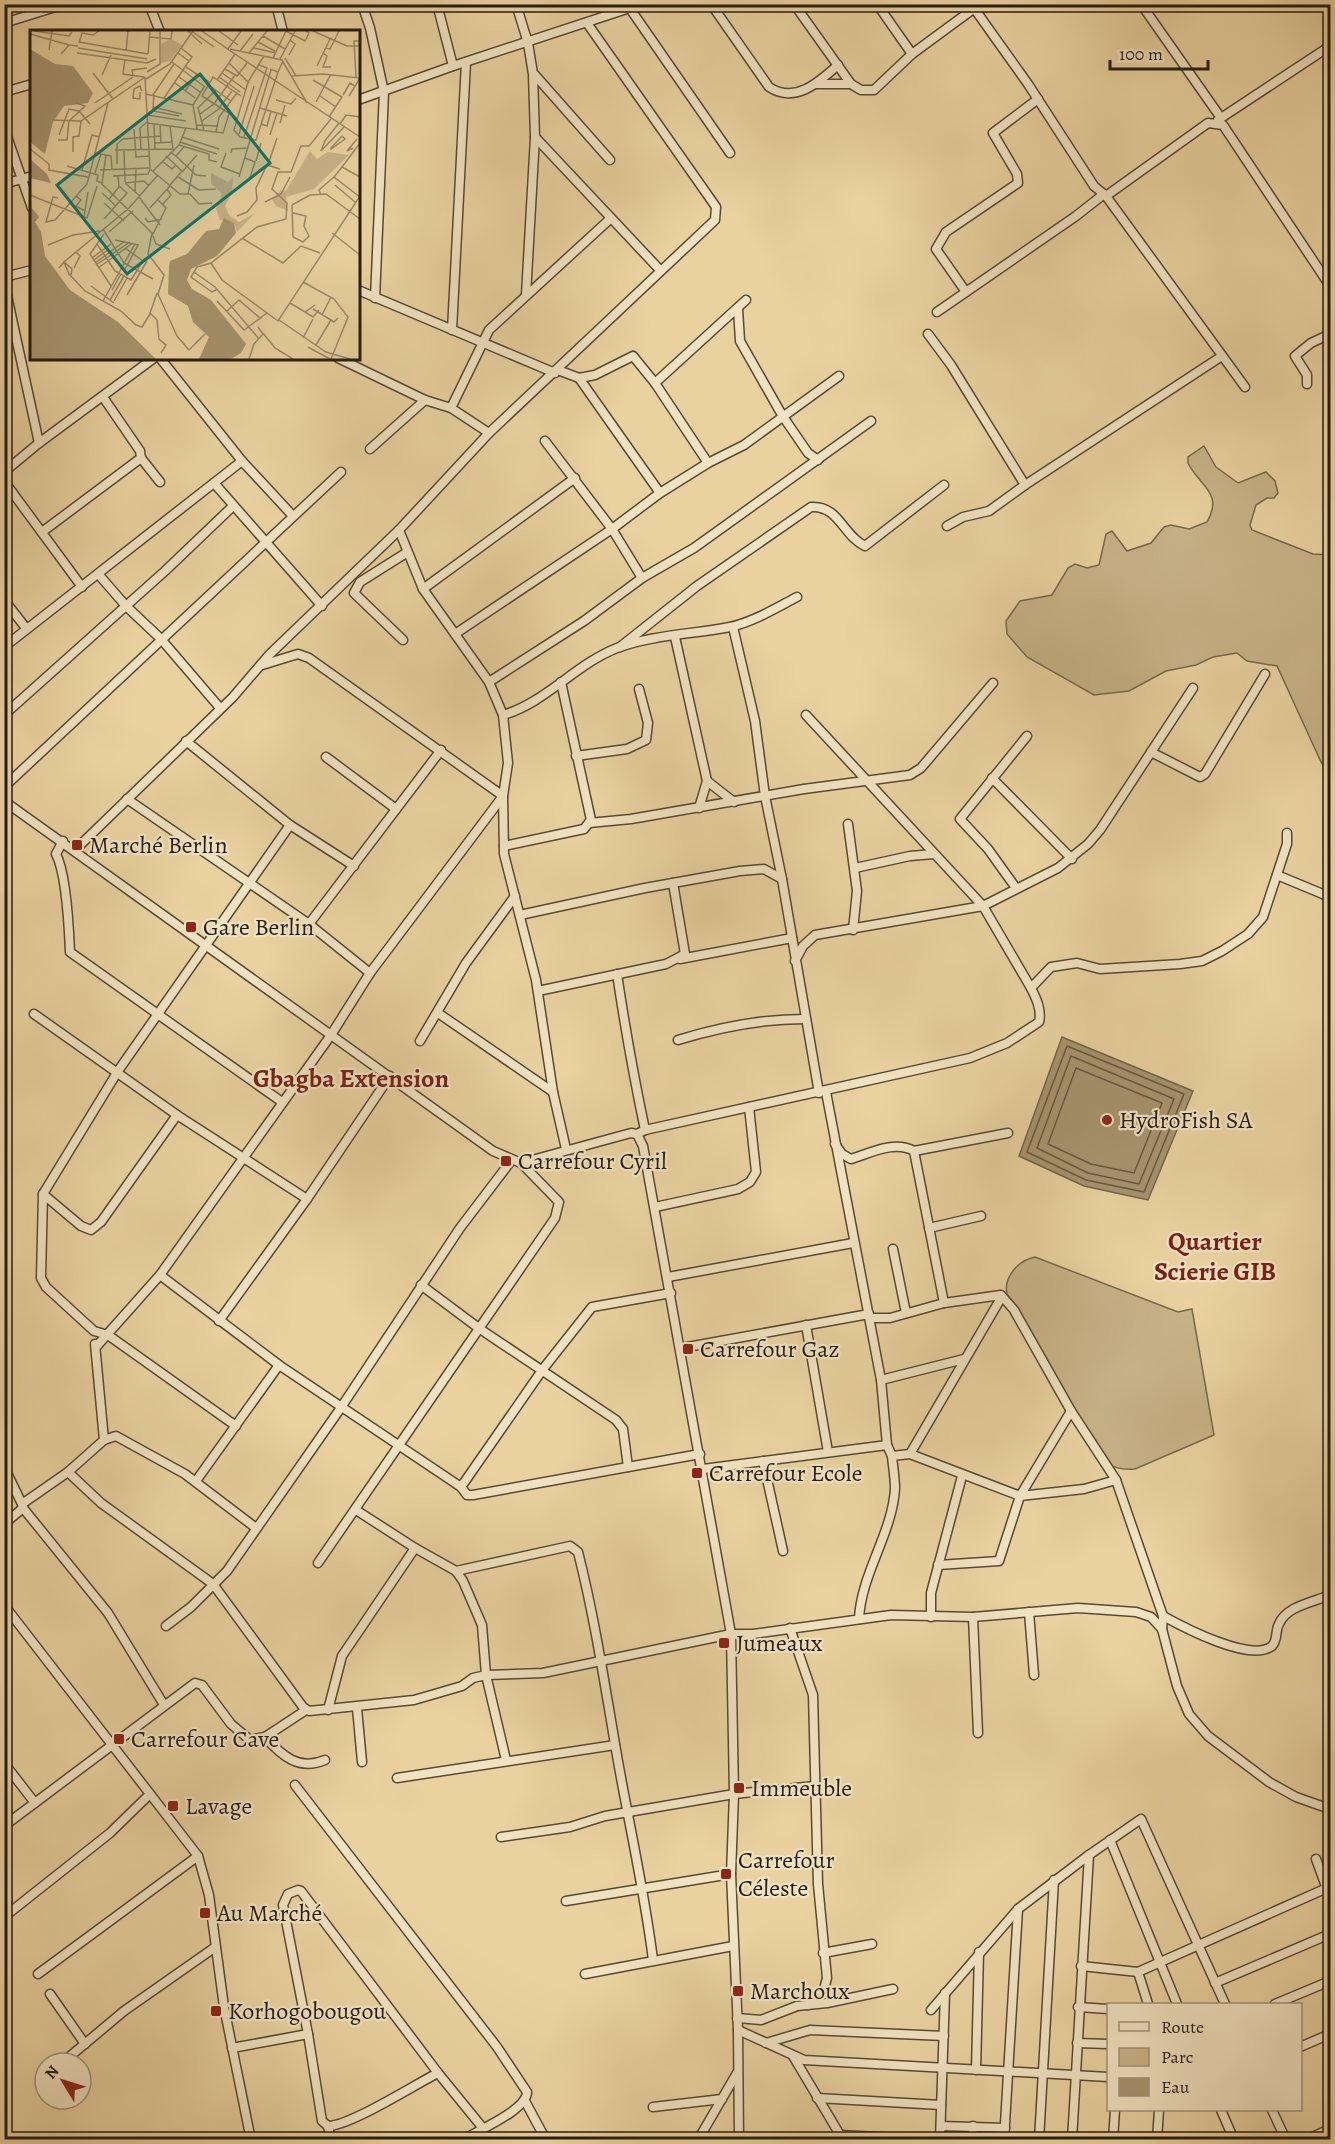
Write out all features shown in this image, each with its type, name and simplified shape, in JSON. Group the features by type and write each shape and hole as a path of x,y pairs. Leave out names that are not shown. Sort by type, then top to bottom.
{"street":[{"path":"4,23 65,4"},
{"path":"159,30 150,6 162,4"},
{"path":"276,4 282,30"},
{"path":"362,4 370,27 384,92 375,298"},
{"path":"437,4 453,66"},
{"path":"516,4 528,43 533,74 535,137 526,295"},
{"path":"360,99 453,66 631,10 642,4"},
{"path":"711,4 769,87 787,95 816,84 851,84"},
{"path":"794,4 851,84 861,90 874,90 912,54 975,6 1094,186 1105,195 1245,387"},
{"path":"877,4 912,54"},
{"path":"1142,4 1218,120 1232,134 1282,216 1330,286"},
{"path":"631,10 730,153"},
{"path":"75,850 233,697 259,666 399,530 489,433 715,220 716,207 587,23"},
{"path":"937,312 1208,123 1218,120 1330,46"},
{"path":"452,330 466,62"},
{"path":"816,84 837,65"},
{"path":"533,74 610,160"},
{"path":"4,92 30,85"},
{"path":"966,292 936,249 939,240 946,232 1018,183 1017,174 993,133 1038,99"},
{"path":"4,128 27,177 30,196"},
{"path":"535,137 660,270"},
{"path":"4,184 27,177"},
{"path":"452,408 489,330 610,219"},
{"path":"4,277 30,270"},
{"path":"4,282 39,443"},
{"path":"360,291 482,342 579,378 595,375 633,356 656,383 708,464"},
{"path":"656,383 746,300"},
{"path":"738,309 740,341 782,415 808,453 818,460"},
{"path":"928,334 969,392 1025,485"},
{"path":"1307,384 1307,375 1295,356 1311,343 1330,334"},
{"path":"947,526 963,517 989,511 1222,356"},
{"path":"4,472 39,443 151,360"},
{"path":"162,360 242,461 293,516"},
{"path":"342,360 425,400 452,408 489,433"},
{"path":"455,634 612,529 660,493 744,445 782,415 839,376"},
{"path":"579,378 660,493"},
{"path":"104,397 140,451 141,458 160,482"},
{"path":"370,449 425,400"},
{"path":"489,682 584,621 642,578 694,549 871,421"},
{"path":"545,441 612,529 642,578"},
{"path":"42,532 141,458"},
{"path":"4,647 242,461"},
{"path":"4,787 341,472"},
{"path":"423,589 575,478"},
{"path":"4,482 82,586"},
{"path":"214,483 322,606"},
{"path":"503,715 514,712 599,657 620,647 697,586 811,507 821,506 831,510 847,530 866,546 944,485"},
{"path":"4,715 233,506"},
{"path":"399,530 406,553 423,589 489,682 503,715 508,763 503,795 507,871 538,991 554,1092 566,1149"},
{"path":"403,640 354,593 360,582 406,553"},
{"path":"99,575 126,606 161,639 220,708"},
{"path":"620,647 733,627 774,610 796,597"},
{"path":"4,600 26,628"},
{"path":"733,627 754,721 804,1019 834,1142 853,1243 870,1316 882,1380 887,1445 892,1456 895,1489 887,1523 860,1600 859,1619"},
{"path":"675,637 707,782 699,808"},
{"path":"259,666 298,654 309,658 503,795"},
{"path":"1151,752 1200,777 1205,774 1265,674"},
{"path":"504,846 584,829 590,823 592,817 576,756 561,682"},
{"path":"590,823 613,822 765,796 910,775 921,768 993,683"},
{"path":"795,961 802,946 815,935 983,906 1072,859 1100,830 1194,688"},
{"path":"576,756 627,749 646,740 648,723 639,689"},
{"path":"4,801 75,850 204,946 511,1161 521,1163 631,1133 970,1058 1006,1043 1039,1022 1041,1016 1031,988 983,906 870,781 806,715"},
{"path":"1016,888 988,849 960,819 1027,736"},
{"path":"186,741 290,825 354,866"},
{"path":"309,924 441,750"},
{"path":"326,757 396,809"},
{"path":"992,778 1072,859"},
{"path":"707,782 734,802"},
{"path":"96,1347 160,1275 332,1035 370,973 503,795"},
{"path":"127,799 309,924 370,973"},
{"path":"848,824 857,891 853,930"},
{"path":"236,1426 108,1335 94,1331 46,1287 41,1278 43,1194 118,1071 290,825"},
{"path":"1031,988 1051,967 1077,963 1100,969 1202,961 1248,934 1263,917 1287,844 1287,833"},
{"path":"63,842 56,854 60,861 67,907 70,952 282,1102"},
{"path":"855,868 909,856 934,854"},
{"path":"520,915 673,883 764,869 782,879"},
{"path":"1277,875 1330,897"},
{"path":"673,883 685,943 686,954 680,959"},
{"path":"420,1041 466,963 515,896"},
{"path":"538,991 680,959 792,938"},
{"path":"617,975 629,1059 641,1100 643,1146 704,1469 731,1634 734,1794 731,1874 738,2030 739,2139"},
{"path":"438,1013 554,1092"},
{"path":"34,1014 118,1071 177,1115 307,1199"},
{"path":"678,1040 724,1026 774,1019 804,1019"},
{"path":"219,1321 307,1199 390,1076"},
{"path":"655,1207 738,1189 750,1182 756,1172 750,1107"},
{"path":"43,1194 81,1226 92,1230 101,1222 177,1115"},
{"path":"834,1142 842,1154 850,1159 891,1147 905,1146 914,1151 1008,1133"},
{"path":"914,1151 944,1302"},
{"path":"166,1626 191,1608 227,1571 340,1409 421,1285 511,1161"},
{"path":"318,1563 555,1218 560,1205 521,1163"},
{"path":"929,1228 981,1216"},
{"path":"668,1277 853,1243"},
{"path":"893,1249 906,1313"},
{"path":"160,1275 340,1409 461,1487 467,1495 700,1454"},
{"path":"421,1285 480,1329 616,1420 623,1429 628,1467"},
{"path":"461,1487 543,1369 592,1307 671,1293"},
{"path":"682,1348 806,1325 870,1316 890,1318 944,1302 1001,1295 1001,1298 1014,1310 1071,1411 1116,1480 1163,1616 1162,1629 1178,1686 1189,1714 1208,1736 1269,1782 1296,1797 1330,1809"},
{"path":"910,1454 1001,1298"},
{"path":"806,1325 828,1452"},
{"path":"94,1331 104,1440"},
{"path":"882,1380 964,1359"},
{"path":"196,1481 279,1365"},
{"path":"938,1565 999,1561 1020,1496 1071,1411"},
{"path":"4,1524 22,1506 68,1472 104,1440 121,1438 196,1481 256,1528"},
{"path":"704,1469 887,1445"},
{"path":"892,1456 910,1454 962,1476 1020,1496 1084,1489 1116,1480"},
{"path":"763,1461 783,1551"},
{"path":"4,1467 22,1506 108,1613 164,1705"},
{"path":"68,1472 101,1503 213,1584 306,1710"},
{"path":"931,1617 930,1593 962,1476"},
{"path":"356,1510 415,1548 456,1570 482,1625 486,1674 506,1760"},
{"path":"456,1570 570,1546 574,1548 581,1564 601,1659 615,1745 644,1887 653,1960"},
{"path":"328,1710 342,1656 415,1548"},
{"path":"1163,1616 1207,1639 1240,1648 1270,1648 1276,1642 1279,1622 1289,1611 1330,1595"},
{"path":"4,1605 198,1856 209,1895 214,1948 251,2139"},
{"path":"4,1826 186,1688 199,1683 244,1737 250,1740 265,1737 306,1710 357,1708 414,1700 462,1686 473,1678 486,1674 543,1672 731,1634 891,1615 973,1617 1104,1608 1151,1617 1162,1629"},
{"path":"1029,1612 1034,1675"},
{"path":"973,1617 978,1733"},
{"path":"790,1628 813,1695 823,1953 827,1978 824,1989 808,2005"},
{"path":"357,1708 362,1762"},
{"path":"265,1737 286,1758 300,1765 325,1760"},
{"path":"397,1778 615,1745"},
{"path":"4,1762 35,1803"},
{"path":"294,1785 497,2047 527,2092 525,2102 546,2139"},
{"path":"501,1837 570,1827 604,1816 734,1794 815,1786"},
{"path":"4,1917 110,1833 150,1794"},
{"path":"930,2010 1018,1909 1054,1880 1141,1819 1225,2003"},
{"path":"1110,1840 1177,2003"},
{"path":"1072,2139 1078,2007 1089,1855"},
{"path":"38,1974 198,1856"},
{"path":"1316,1859 1330,1897"},
{"path":"566,1901 731,1874"},
{"path":"1039,2139 1054,1880"},
{"path":"1081,1966 1138,1972 1327,1888"},
{"path":"332,2139 328,2126 322,2121 283,1905 288,1894 298,1890 302,1891 438,2073 482,2127"},
{"path":"1004,2139 1018,1909"},
{"path":"1215,1983 1330,1934"},
{"path":"823,1953 872,1944"},
{"path":"585,1974 733,1946"},
{"path":"77,2051 124,2011 214,1948"},
{"path":"976,2070 980,1952"},
{"path":"1138,1972 1148,2003"},
{"path":"1277,2003 1330,1981"},
{"path":"737,2018 761,2020 797,2007 893,1989"},
{"path":"50,1994 85,2044"},
{"path":"793,2056 842,2137 938,2139 941,2126 945,1994"},
{"path":"1078,2007 1107,2009"},
{"path":"738,2030 804,2060 1107,2076"},
{"path":"766,2043 810,2030 944,2036"},
{"path":"232,2048 308,2034"},
{"path":"1302,2046 1330,2034"},
{"path":"1077,2043 1107,2044"},
{"path":"328,2126 345,2121 438,2073"},
{"path":"698,2139 737,2073"},
{"path":"817,2098 941,2105"},
{"path":"653,2107 722,2099"},
{"path":"463,2139 509,2114 525,2102"},
{"path":"1113,2139 1115,2111"},
{"path":"1157,2139 1159,2111"},
{"path":"1222,2111 1234,2139"},
{"path":"1273,2111 1286,2139"},
{"path":"941,2126 1005,2128"},
{"path":"972,2139 973,2127"},
{"path":"1306,2139 1330,2129"}],"green space":[{"path":"1204,446 1216,467 1238,483 1266,472 1275,481 1278,493 1274,498 1267,498 1256,505 1250,525 1252,530 1313,554 1330,555 1330,776 1321,762 1277,666 1247,661 1237,653 1213,657 1196,665 1166,671 1129,691 1094,695 1027,657 1007,634 1006,621 1020,601 1052,595 1068,568 1075,564 1087,568 1099,565 1106,534 1112,531 1127,551 1151,543 1164,527 1171,525 1189,529 1207,522 1212,512 1211,496 1188,463 1188,457"},
{"path":"1035,1257 1178,1312 1192,1309 1214,1435 1135,1469 1117,1468 1103,1460 1007,1294 1007,1281 1014,1270 1023,1262"}],"water":[{"name":"HydroFish SA","path":"1062,1037 1193,1091 1148,1200 1084,1186 1019,1156"}],"place":[{"name":"Marché Berlin","path":"77,845"},
{"name":"Gare Berlin","path":"191,927"},
{"name":"HydroFish SA","path":"1107,1120"},
{"name":"Carrefour Cyril","path":"506,1161"},
{"name":"Carrefour Gaz","path":"688,1349"},
{"name":"Carrefour Ecole","path":"697,1473"},
{"name":"Jumeaux","path":"724,1643"},
{"name":"Carrefour Cave","path":"119,1739"},
{"name":"Immeuble","path":"739,1788"},
{"name":"Lavage","path":"173,1806"},
{"name":"Carrefour Céleste","path":"726,1874"},
{"name":"Au Marché","path":"205,1913"},
{"name":"Marchoux","path":"738,1991"},
{"name":"Korhogobougou","path":"216,2011"}],"district":[{"name":"Gbagba Extension","path":"351,1078"},
{"name":"Quartier Scierie GIB","path":"1215,1256"}]}
